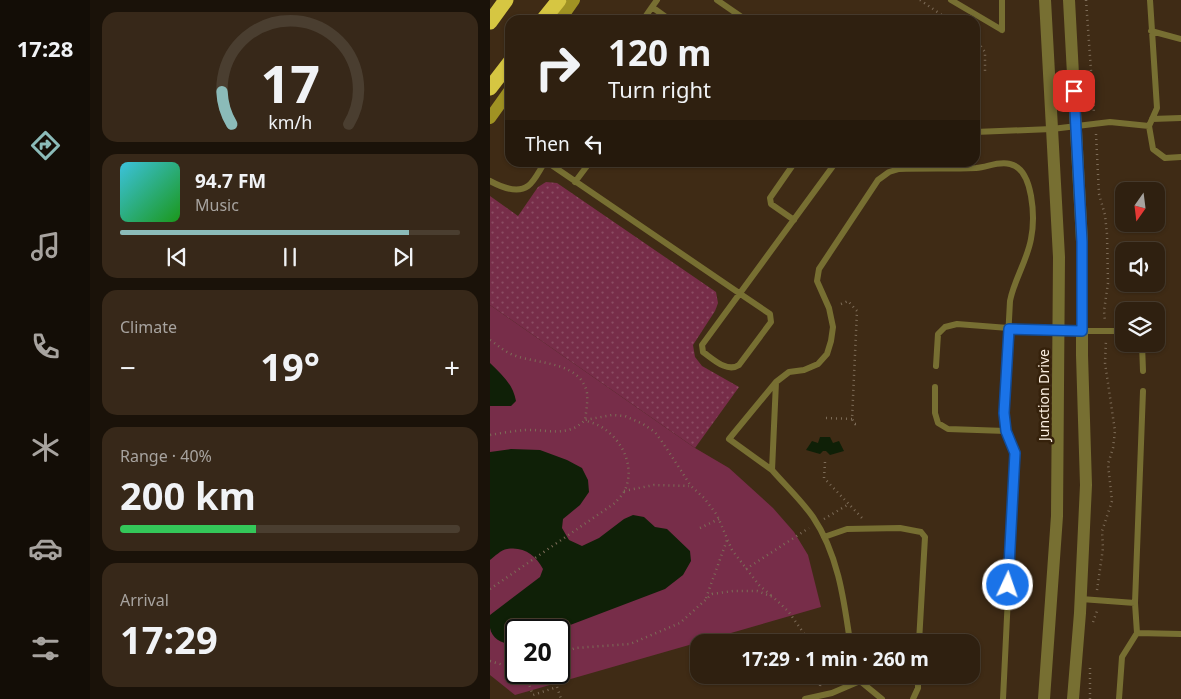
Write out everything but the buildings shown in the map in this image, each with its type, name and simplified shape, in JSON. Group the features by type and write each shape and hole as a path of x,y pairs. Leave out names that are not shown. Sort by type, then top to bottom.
{"highway":[{"path":"490,22 506,0"},
{"path":"547,15 559,0"},
{"path":"490,88 505,68"}],"main road":[{"path":"564,15 574,0"},
{"path":"490,118 505,97"}],"street":[{"name":"Junction Drive","path":"1044,699 1058,516 1059,257 1045,0"},
{"path":"1069,0 1082,242 1086,485 1081,599 1073,699"}],"lane":[{"path":"646,15 657,0"},
{"path":"717,0 739,15"},
{"path":"951,0 976,15"},
{"path":"980,17 1002,30 1002,0"},
{"path":"1150,0 1157,108 1149,126 1153,149 1165,158 1181,157"},
{"path":"652,7 663,15"},
{"path":"1151,31 1181,39"},
{"path":"1152,119 1181,118"},
{"path":"980,132 1052,129 1110,122 1149,126"},
{"path":"980,167 998,162 1012,164 1020,169 1029,183 1033,214 1031,237 1021,272 1012,290 1009,329 1004,413 1006,431 1015,453 1002,699"},
{"path":"490,181 504,188 518,190 529,186 542,167"},
{"path":"553,167 575,182 739,293 770,314 771,322 739,365 734,368 728,368 702,352 702,345 739,293 832,167"},
{"path":"575,182 586,167"},
{"path":"792,167 770,198 771,204 794,220"},
{"path":"849,634 842,590 824,537 817,524 772,470 729,439 776,382 789,372 804,370 818,364 827,354 833,327 829,308 816,281 819,269 878,180 889,172 899,169 980,167"},
{"path":"936,366 938,334 945,326 957,324 1009,329 1115,332"},
{"path":"1142,352 1143,371"},
{"path":"772,470 776,382"},
{"path":"935,387 935,413 938,423 948,429 1006,431"},
{"path":"1119,699 1122,657 1136,633 1135,603 1143,391"},
{"path":"824,537 847,529 900,528 922,532 925,536 919,634"},
{"path":"1081,599 1135,603"},
{"path":"1136,633 1181,634"},
{"path":"804,699 832,696 850,684"},
{"path":"866,684 882,699"},
{"path":"913,699 918,684"}],"path":[{"path":"920,0 942,15"},
{"path":"1086,0 1099,194 1105,215 1107,234 1108,283 1104,311 1105,362 1115,431 1113,448 1108,464 1112,501 1108,514"},
{"path":"980,45 985,52 985,72"},
{"path":"841,304 848,301 857,311 852,419 857,424"},
{"path":"490,340 507,353 548,362 564,368 583,383 587,394 585,420 578,428 570,430 526,430 490,435"},
{"path":"585,420 624,416 643,424 655,432 690,486 704,498 719,519 732,550 746,569 759,585 788,611 804,634"},
{"path":"826,418 852,419"},
{"path":"490,589 615,503 624,491 628,478 628,463 622,448 602,427 585,420"},
{"path":"825,462 824,478 870,528"},
{"path":"624,491 654,485 690,486"},
{"path":"746,569 848,504"},
{"path":"700,528 719,519"},
{"path":"706,600 727,539"},
{"path":"570,650 621,645 638,641 680,623 712,594 733,591 757,591 773,596"},
{"path":"490,661 505,666"},
{"path":"529,684 533,695 556,687 561,699"}],"shaded area":[{"path":"546,182 557,183 716,292 718,303 715,311 693,345 695,357 702,366 739,387 695,448 490,305 490,196 518,216 538,187"},
{"path":"490,305 695,448 729,468 773,508 794,532 808,555 821,607 727,634 690,634 690,645 570,679 570,619 505,619 505,684 553,684 515,695 490,675"},
{"path":"490,363 506,380 515,395 516,401 511,406 490,406"},
{"path":"820,437 830,437 833,443 839,441 844,451 830,455 826,451 820,454 806,450 812,441 818,443"},
{"path":"511,449 540,450 582,468 588,480 589,492 580,505 563,519 562,528 569,540 582,546 599,538 624,519 633,515 644,517 655,527 667,529 690,551 691,561 683,575 665,589 570,625 570,619 505,619 505,643 496,639 490,628 490,615 540,577 543,569 533,556 524,550 513,548 498,553 490,560 490,452"}],"route":[{"path":"1008,585 1015,453 1006,431 1004,413 1009,329 1082,331 1082,242 1074,91"}]}
